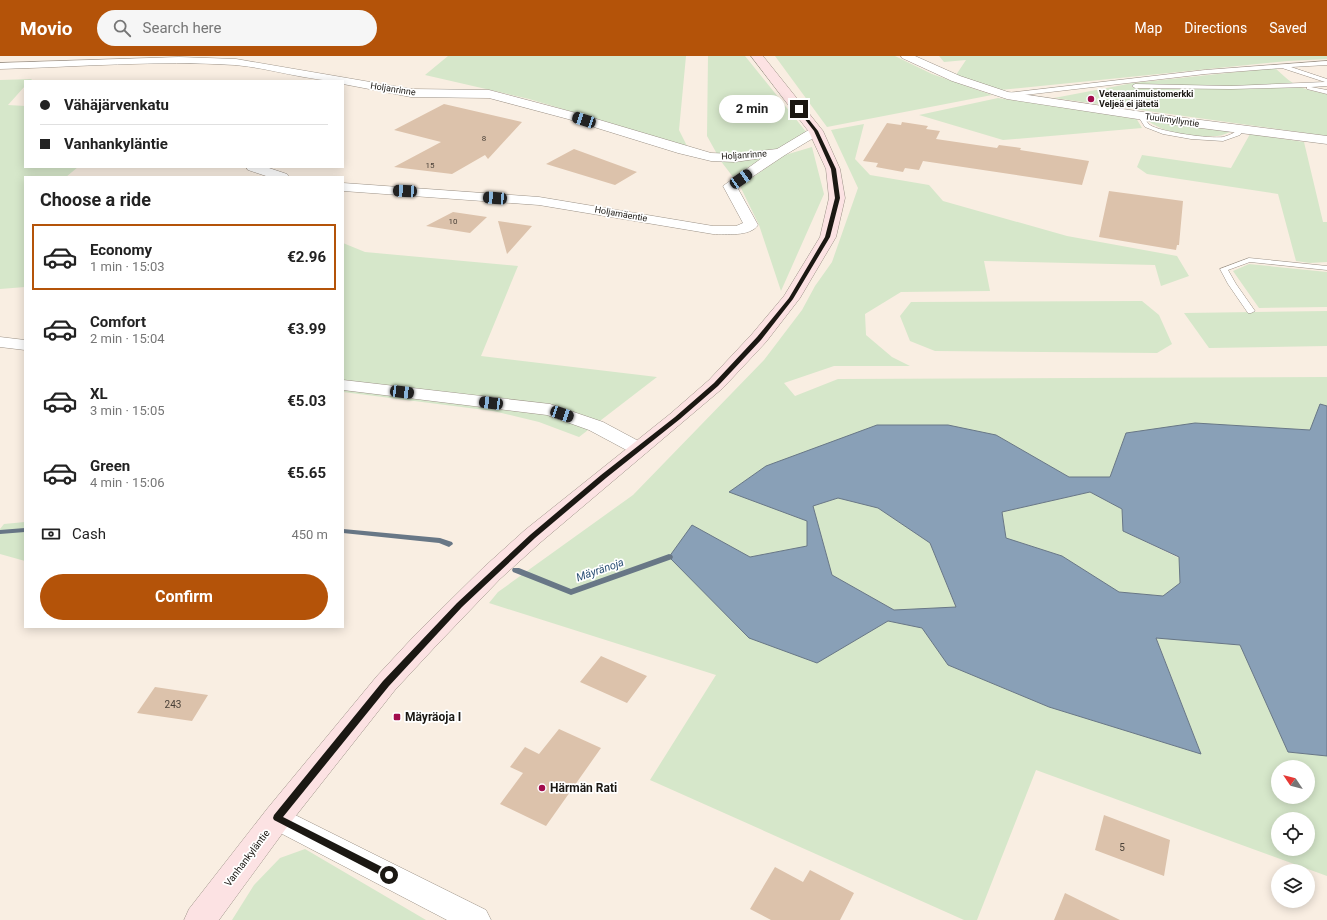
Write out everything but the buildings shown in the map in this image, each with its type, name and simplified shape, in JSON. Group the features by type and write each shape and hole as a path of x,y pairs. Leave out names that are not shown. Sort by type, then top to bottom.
{"street":[{"name":"Vanhankyläntie","path":"200,920 277,818 386,683 460,605 533,536 716,384 759,338 791,298 828,237 837,198 834,169 816,131 757,56"},
{"name":"Tuulimyllyntie","path":"906,56 937,72 1007,95 1141,116 1327,140"},
{"name":"Holjanrinne","path":"0,66 179,60 236,62 338,80"},
{"name":"Holjanrinne","path":"344,81 411,93 489,94 572,116 683,150 711,157 735,158 780,152"},
{"name":"Holjamäentie","path":"344,187 539,201 713,230 738,230 751,225 730,186 780,152 816,131"},
{"path":"256,168 279,176"},
{"path":"0,342 24,345"},
{"path":"344,385 550,410 596,426 639,449"},
{"path":"277,818 476,920"}],"lane":[{"path":"1007,95 1206,72 1327,63"},
{"path":"1278,66 1327,82"},
{"path":"1097,84 1174,86 1301,86 1327,82"},
{"path":"1301,86 1327,92"},
{"path":"1251,311 1232,284 1224,269 1249,260 1327,268"}],"green space":[{"path":"448,56 686,56 679,130 687,146 529,99 425,75"},
{"path":"708,56 745,56 807,133 777,149 734,154 717,154 707,136"},
{"path":"775,56 895,56 932,74 992,95 827,127"},
{"path":"939,56 1327,56 1327,59 1288,61 1000,90 956,75 966,60 944,62"},
{"path":"1275,68 1293,83 1304,89 1327,94 1327,136 1054,98 1133,83"},
{"path":"32,79 24,80 24,87 8,105 24,106 24,168 77,168 67,176 24,176 24,287 0,289 0,80"},
{"path":"998,98 1136,118 1142,128 1003,140 919,115"},
{"path":"1146,119 1232,131 1219,136 1180,134 1161,128"},
{"path":"864,124 855,159 870,175 929,185 943,201 1067,236 1177,256 1189,276 1161,286 1155,265 984,261 990,291 901,292 865,314 866,335 892,357 910,366 834,366 784,383 795,396 838,379 1327,377 1327,406 1320,404 1311,430 1200,424 1126,433 1110,477 1069,477 996,435 730,492 807,521 807,546 750,557 692,525 816,663 888,621 923,628 949,665 1049,707 1201,754 1156,637 1240,645 1288,752 1327,756 1327,876 1315,872 1315,864 1294,864 1272,856 1315,856 1315,812 1271,812 1271,856 1036,770 977,920 964,920 650,780 716,675 489,603 498,592 633,495 764,360 802,310 815,286 832,262 858,188 831,130"},
{"path":"1250,134 1304,142 1323,222 1327,222 1327,262 1310,263 1296,261 1278,194 1147,174 1137,167 1142,155 1231,168"},
{"path":"812,147 824,194 781,291 759,225 740,186 785,155"},
{"path":"766,156 733,177 720,160"},
{"path":"344,243 365,252 518,266 481,356 657,377 579,437 539,422 493,411 344,392"},
{"path":"1249,264 1327,272 1327,307 1259,308 1233,271"},
{"path":"1142,301 1159,315 1172,344 1157,353 935,351 910,341 900,316 911,302"},
{"path":"1327,311 1327,346 1209,348 1184,313"},
{"path":"1090,492 1122,509 1123,531 1179,558 1180,583 1163,596 1119,592 1062,556 1006,538 1002,512"},
{"path":"838,498 878,508 930,543 956,608 894,610 832,575 813,506"},
{"path":"24,522 24,561 0,554 0,529 4,524"},
{"path":"305,849 426,920 232,920 254,885 280,858"}],"water":[{"path":"1320,404 1327,406 1327,756 1288,752 1240,645 1156,638 1201,754 1049,707 948,665 922,628 888,621 817,663 749,638 669,557 692,525 750,557 807,546 807,521 729,492 766,466 877,425 948,425 996,435 1069,477 1110,477 1126,433 1195,423 1310,430","holes":["1090,492 1122,509 1123,531 1179,557 1180,583 1163,596 1119,592 1062,556 1006,538 1002,512","838,498 878,508 930,543 956,607 894,610 832,575 813,506"]}],"waterway":[{"name":"Mäyränoja","path":"0,532 24,530"},
{"name":"Mäyränoja","path":"344,531 440,541 449,544"},
{"name":"Mäyränoja","path":"516,570 571,592 669,557"}],"place":[{"name":"Veteraanimuistomerkki Veljeä ei jätetä","path":"1091,99"},
{"name":"Mäyräoja I","path":"397,717"},
{"name":"Härmän Rati","path":"542,788"}],"route":[{"path":"389,875 277,818 386,683 460,605 492,573 533,536 677,418 716,384 759,338 791,298 828,237 837,198 834,169 816,131 799,109"}]}
